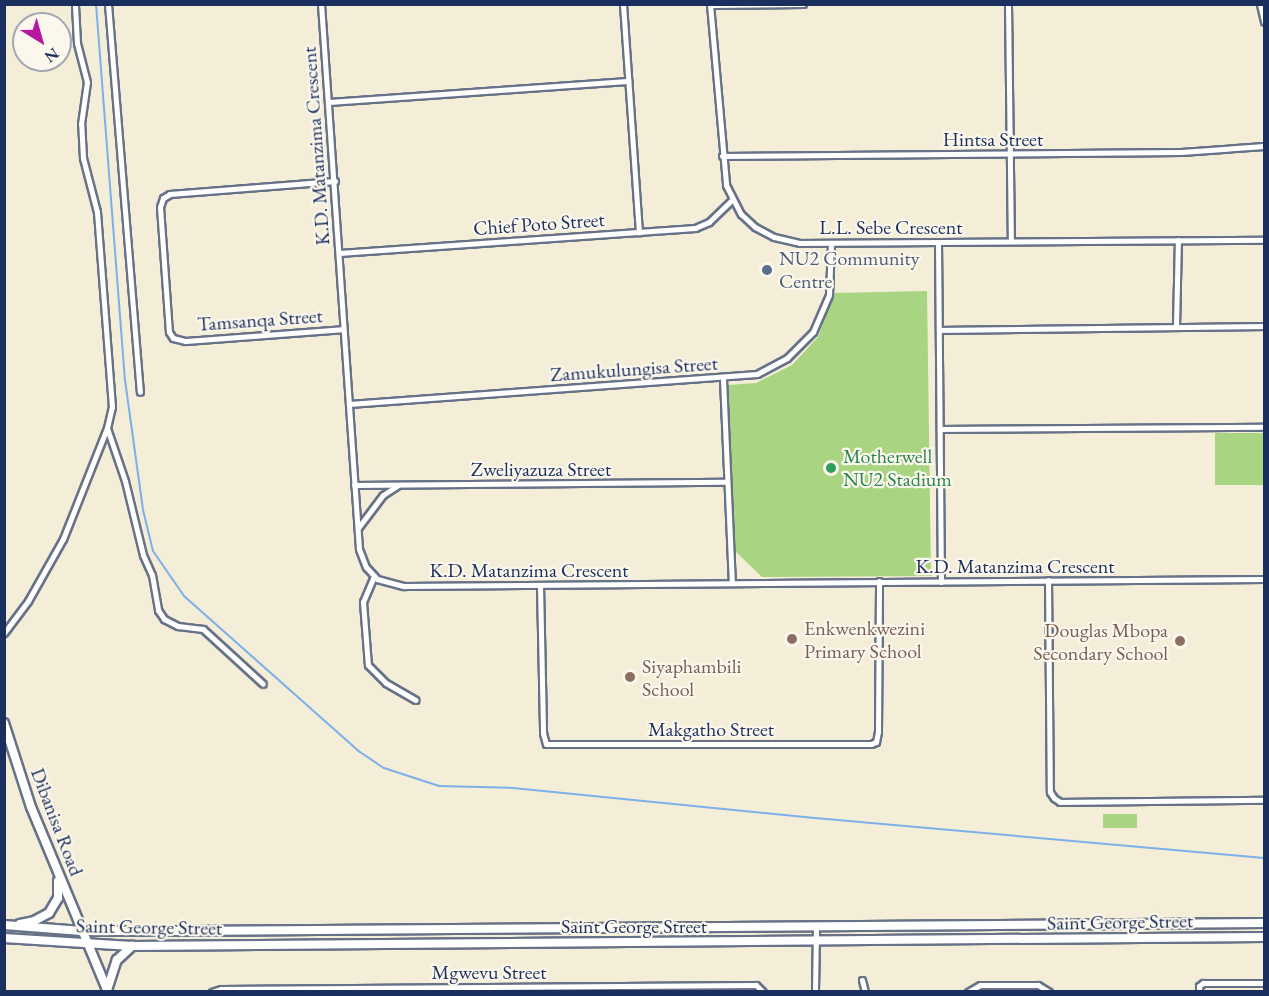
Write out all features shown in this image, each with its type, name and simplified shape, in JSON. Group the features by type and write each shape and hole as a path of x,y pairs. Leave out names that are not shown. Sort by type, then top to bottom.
{"main road":[{"name":"Dibanisa Road","path":"4,723 31,807 108,991"},
{"path":"7,925 34,921 50,913 59,890 56,868"},
{"name":"Saint George Street","path":"7,925 82,930 1264,923"},
{"name":"Saint George Street","path":"4,938 87,945 132,946 399,942 816,942 1264,937"},
{"path":"108,991 117,960 132,946"}],"street":[{"path":"4,633 28,601 63,539 107,428 112,407 97,212 83,158 81,124 87,82 77,43 75,4"},
{"path":"108,4 140,392"},
{"name":"K.D. Matanzima Crescent","path":"321,4 335,181 354,485 361,557 374,576 395,585 1264,579"},
{"path":"623,4 639,232"},
{"path":"710,5 803,4"},
{"path":"1008,4 1011,241"},
{"path":"1260,4 1264,22"},
{"name":"L.L. Sebe Crescent","path":"710,5 724,176 732,200 747,220 774,237 791,242 831,243 1264,240"},
{"path":"328,102 628,81"},
{"name":"Hintsa Street","path":"722,156 1213,152 1264,146"},
{"name":"Tamsanqa Street","path":"335,181 170,194 163,198 160,207 169,332 173,338 185,341 343,329"},
{"name":"Chief Poto Street","path":"339,253 702,226 732,200"},
{"path":"1176,326 1178,240"},
{"path":"938,242 941,582"},
{"name":"Zamukulungisa Street","path":"349,404 723,379 766,371 787,358 813,332 829,295 831,243"},
{"path":"939,330 1264,326"},
{"path":"723,379 732,583"},
{"path":"940,429 1264,427"},
{"path":"107,428 125,481 143,555 152,574 158,610 164,619 178,626 203,629 263,684"},
{"name":"Zweliyazuza Street","path":"354,485 727,482"},
{"path":"358,528 384,495 398,485"},
{"path":"374,576 363,602 368,665 386,683 416,700"},
{"path":"1048,580 1050,792 1060,802 1264,800"},
{"name":"Makgatho Street","path":"540,585 543,733 546,744 876,742 879,581"},
{"path":"815,992 816,926"},
{"path":"862,980 865,992"},
{"path":"1199,992 1200,985 1208,983 1264,983"},
{"name":"Mgwevu Street","path":"212,992 221,989 413,990 756,985 763,992"},
{"path":"968,992 980,985 1038,985 1049,992"}],"green space":[{"name":"Motherwell NU2 Stadium","path":"927,291 931,576 762,577 735,551 728,385 756,383 792,365 818,337 834,293"},
{"path":"1215,433 1264,433 1264,485 1215,485"},
{"path":"1103,814 1137,814 1137,828 1103,828"}],"waterway":[{"path":"96,4 125,380 143,510 153,551 184,596 360,752 384,768 439,786 513,788 815,818 1264,858"}],"place":[{"name":"NU2 Community Centre","path":"767,270"},
{"name":"Motherwell NU2 Stadium","path":"831,468"},
{"name":"Enkwenkwezini Primary School","path":"792,639"},
{"name":"Douglas Mbopa Secondary School","path":"1180,641"},
{"name":"Siyaphambili School","path":"630,677"}]}
